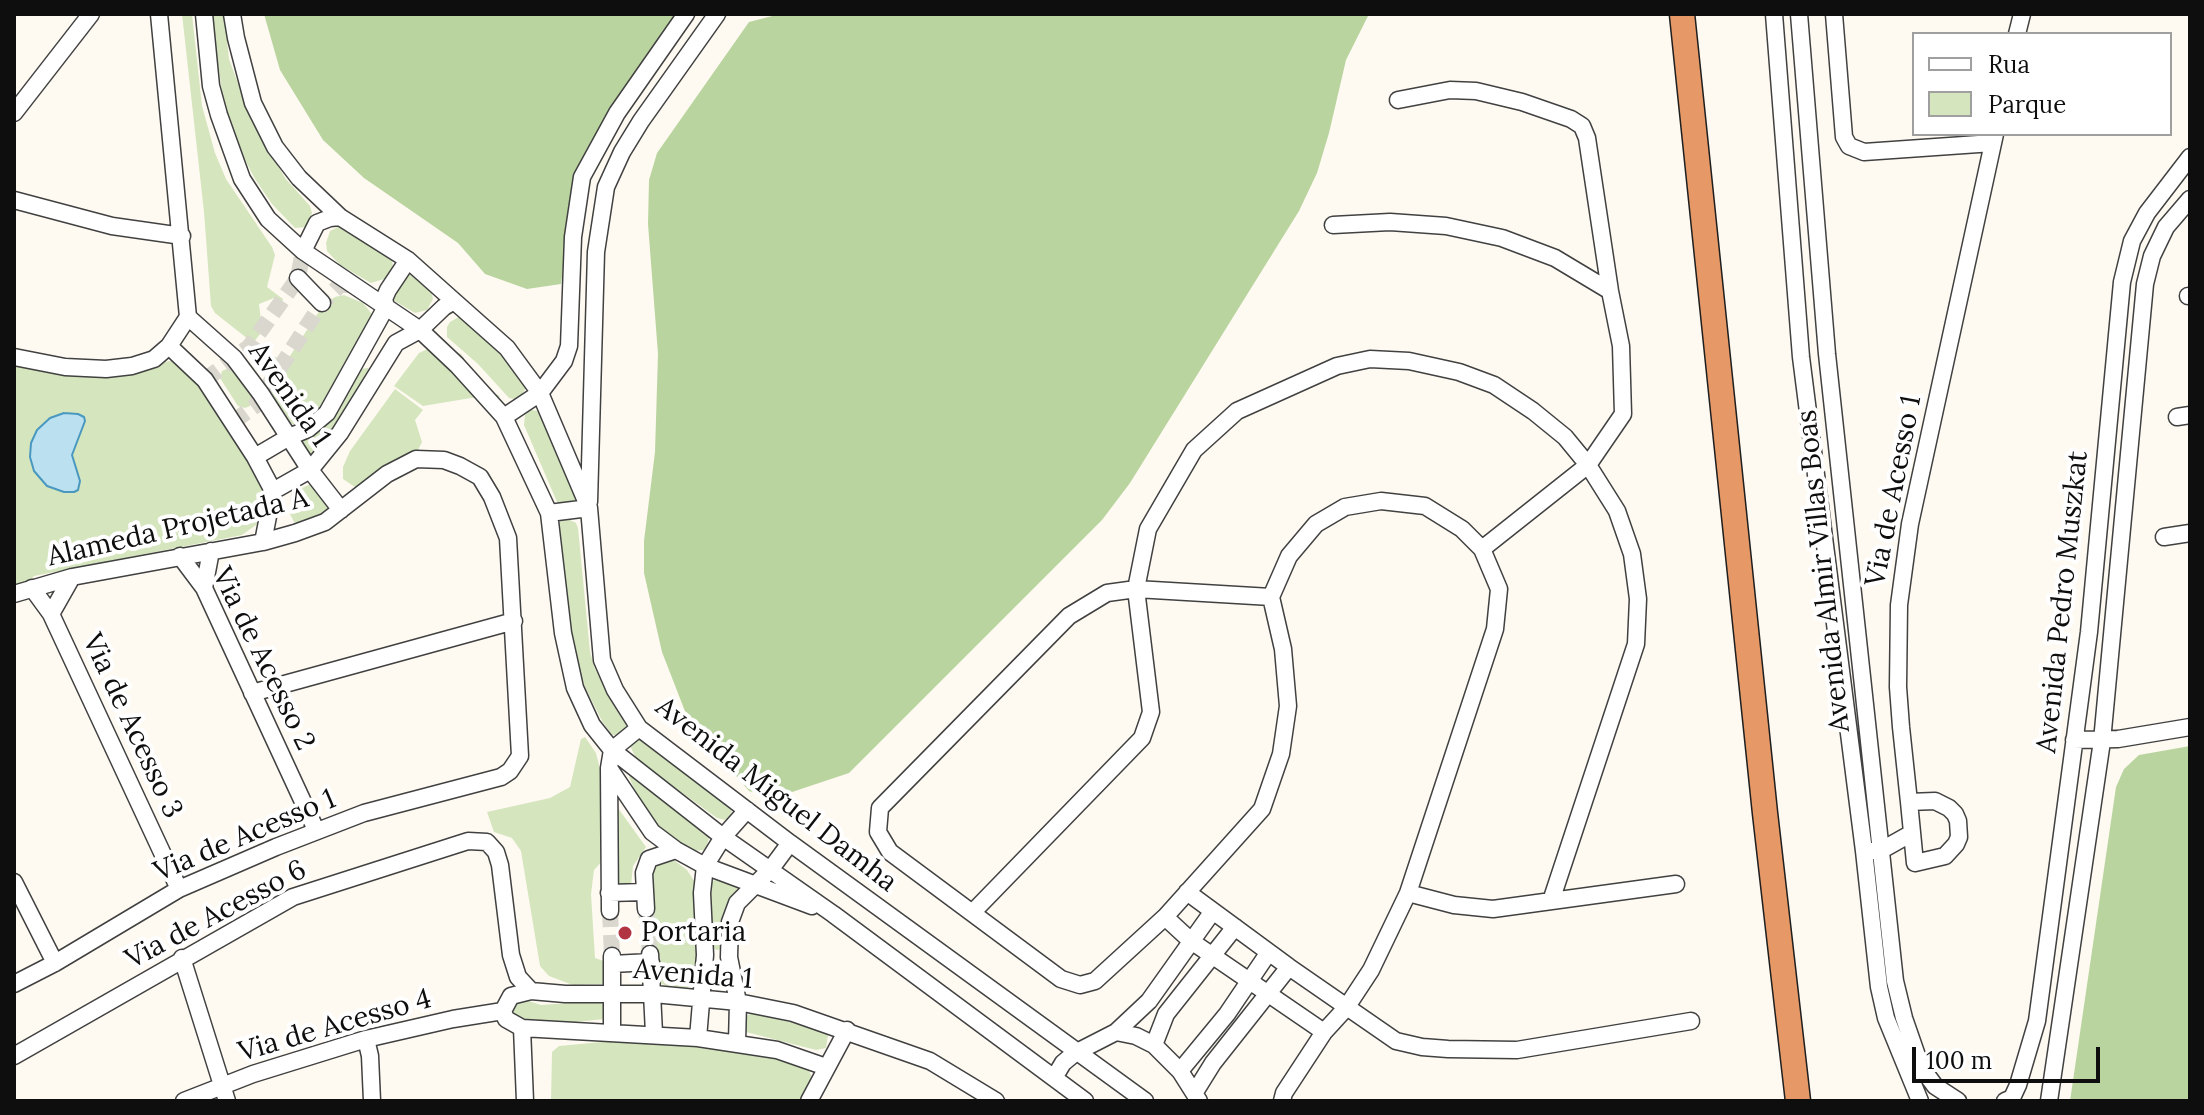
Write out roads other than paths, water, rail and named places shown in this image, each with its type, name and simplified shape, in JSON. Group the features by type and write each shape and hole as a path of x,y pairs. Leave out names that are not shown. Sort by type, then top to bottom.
{"highway":[{"path":"1682,14 1766,828 1798,1101"},
{"path":"1694,14 1808,1101"}],"street":[{"path":"14,113 91,14"},
{"path":"14,357 65,367 106,369 132,366 154,359 169,346 188,317 159,14"},
{"name":"Avenida Miguel Damha","path":"204,14 211,86 242,179 268,219 303,251 420,330 504,417 549,513 563,633 575,688 592,725 612,750 723,837 833,914 1085,1101"},
{"name":"Avenida Miguel Damha","path":"232,14 253,103 275,147 299,178 340,217 408,260 507,348 540,393 589,508 602,660 615,690 639,728 790,843 1145,1101"},
{"path":"504,417 540,393 564,361 569,346 573,237 582,177 617,113 686,14"},
{"path":"549,513 589,508 596,252 606,187 641,121 717,14"},
{"name":"Avenida Almir Villas Boas","path":"1774,14 1801,357 1872,851 1904,1018 1927,1077 1958,1101"},
{"name":"Avenida Almir Villas Boas","path":"1799,14 1872,851 1879,987 1886,1018 1920,1101"},
{"path":"1834,14 1843,132 1849,146 1864,152 1994,138"},
{"path":"1398,100 1450,90 1476,91 1522,102 1579,123 1587,138 1621,346 1623,414 1588,465 1482,549"},
{"name":"Via de Acesso 1","path":"1909,802 1927,800 1943,803 1955,814 1959,829 1956,844 1945,856 1915,863 1909,802 1898,687 1898,619 1903,565 1994,138"},
{"name":"Avenida Pedro Muszkat","path":"2005,1101 2012,1098 2024,1069 2037,1021 2089,632 2122,282 2132,241 2147,213 2190,157"},
{"name":"Avenida Pedro Muszkat","path":"2049,1101 2102,741 2145,284 2152,256 2166,227 2190,199"},
{"path":"18,201 112,226 182,236"},
{"path":"303,251 317,223 340,217"},
{"path":"1333,225 1390,222 1446,226 1502,238 1555,258 1610,291"},
{"path":"255,457 308,429 327,413 386,307 384,299 388,290 408,260"},
{"path":"298,278 322,303"},
{"path":"273,491 310,470 340,433 396,343 420,330 454,301"},
{"name":"Avenida 1","path":"188,317 234,358 341,510"},
{"path":"169,346 205,380 255,457 273,491 263,542"},
{"path":"360,358 380,369"},
{"path":"972,913 1142,738 1151,712 1136,589 1148,529 1194,450 1237,411 1337,366 1370,359 1409,361 1459,372 1482,381 1533,411 1565,437 1588,465 1617,511 1632,554 1638,599 1636,644 1551,901"},
{"name":"Alameda Projetada A","path":"14,594 72,577 263,542 325,522 387,474 416,459 430,458 460,466 480,477 492,497 508,538 514,621"},
{"path":"1271,597 1136,589 1107,593 1069,616 880,808 878,832 890,852 1061,979 1080,985 1095,981 1165,917 1262,809 1281,754 1288,706 1283,649 1271,597 1289,556 1316,524 1345,507 1381,501 1425,506 1462,529 1482,549 1499,589 1495,629 1408,893 1371,970 1346,1008 1324,1032 1284,1093 1282,1101"},
{"path":"2164,537 2190,533"},
{"path":"204,588 211,551"},
{"name":"Via de Acesso 2","path":"180,556 204,588 316,830"},
{"path":"51,614 72,577"},
{"name":"Via de Acesso 3","path":"32,588 51,614 179,889"},
{"path":"252,693 514,621"},
{"name":"Via de Acesso 1","path":"14,984 179,889 316,830 364,813 501,777 510,771 520,756 514,621"},
{"path":"2074,740 2102,741 2190,727"},
{"path":"610,911 609,768 612,750 639,728"},
{"path":"609,768 652,832 676,850 705,866 833,914"},
{"path":"698,1038 705,955 702,893 705,866 723,837 747,810"},
{"path":"1872,851 1912,833"},
{"name":"Via de Acesso 6","path":"14,1056 293,897 468,841 487,842 496,852 511,955 518,977 531,991"},
{"path":"737,1043 738,1002 729,957 730,922 737,903 770,870 790,843"},
{"path":"646,909 644,873 649,859 676,850"},
{"path":"14,882 55,963"},
{"path":"1408,893 1454,905 1493,909 1676,884"},
{"path":"609,893 645,892"},
{"path":"1187,892 1396,1041 1448,1049 1517,1050 1691,1021"},
{"path":"1054,1078 1063,1063 1075,1053 1116,1032 1149,1001 1213,911"},
{"path":"1165,917 1191,941 1324,1032"},
{"path":"1154,1045 1166,1014 1235,927"},
{"path":"1180,1071 1227,1014 1269,952"},
{"path":"705,955 729,957"},
{"path":"182,958 225,1093"},
{"path":"612,1031 612,960 651,958 654,1033"},
{"path":"1116,1032 1136,1036 1154,1045 1180,1071 1197,1096 1213,1063 1289,967"},
{"path":"531,991 511,996 503,1011 506,1019 522,1028 654,1033 737,1043 777,1050 826,1067"},
{"name":"Avenida 1","path":"531,991 702,998 793,1013 930,1061 988,1099"},
{"path":"1149,1001 1166,1014"},
{"name":"Via de Acesso 4","path":"184,1101 225,1093 366,1039 503,1011"},
{"path":"522,1028 525,1101"},
{"path":"809,1101 847,1030"},
{"path":"366,1039 372,1101"}],"water":[{"path":"64,413 78,414 85,421 72,455 80,481 78,490 74,492 47,486 34,471 30,457 31,443 37,430 50,418"}],"tunnel":[{"path":"205,380 249,347 298,278 303,251"},
{"path":"233,422 255,406 322,303 340,285 353,285"},
{"path":"646,909 650,954"},
{"path":"610,911 612,956"}],"place":[{"name":"Portaria","path":"625,933"}]}
